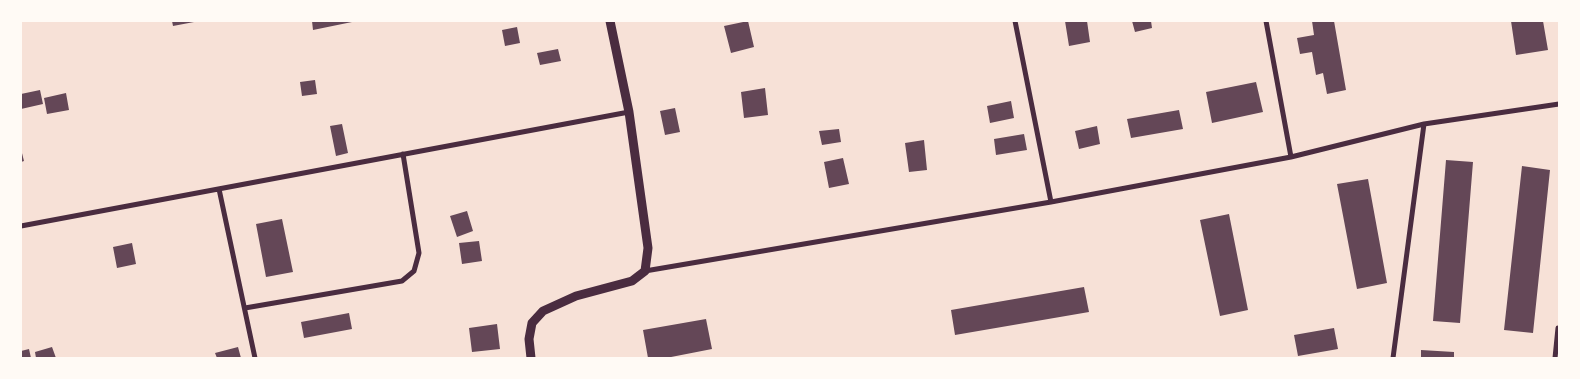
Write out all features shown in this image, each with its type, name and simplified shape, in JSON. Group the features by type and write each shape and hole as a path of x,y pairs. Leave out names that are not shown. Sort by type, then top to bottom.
{"street":[{"path":"610,21 629,112 648,248 645,271"},
{"path":"1015,21 1050,202"},
{"path":"1266,21 1291,157"},
{"path":"530,358 529,339 532,323 543,311 576,296 632,281 645,271 1050,202 1291,157 1424,124 1559,104"},
{"path":"21,226 629,112"},
{"path":"1393,358 1424,124"},
{"path":"245,308 402,281 414,272 419,253 403,154"},
{"path":"219,189 255,358"},
{"path":"1555,358 1558,328"}],"building":[{"path":"172,21 193,21 194,22 173,26"},
{"path":"312,21 351,21 352,22 313,30"},
{"path":"748,21 754,47 731,53 724,26"},
{"path":"1065,21 1087,21 1090,42 1069,46"},
{"path":"1132,21 1151,21 1152,28 1135,32"},
{"path":"1312,21 1334,21 1346,90 1327,94 1323,73 1316,75 1312,52 1300,54 1297,38 1314,35"},
{"path":"1511,21 1543,21 1548,50 1516,55"},
{"path":"517,27 520,43 505,46 502,30"},
{"path":"558,49 561,61 540,65 537,53"},
{"path":"315,80 317,94 302,96 300,82"},
{"path":"1256,82 1263,112 1212,123 1206,92"},
{"path":"765,88 768,115 744,118 741,92"},
{"path":"40,90 43,104 21,109 21,94"},
{"path":"66,93 69,110 47,114 44,98"},
{"path":"1011,101 1014,118 990,123 987,106"},
{"path":"675,108 680,132 665,135 660,111"},
{"path":"1179,110 1183,129 1131,138 1127,119"},
{"path":"342,124 348,153 336,156 330,126"},
{"path":"1097,126 1100,144 1079,149 1075,131"},
{"path":"839,129 841,142 822,145 819,131"},
{"path":"1024,134 1027,150 996,155 994,139"},
{"path":"924,140 927,170 909,172 905,143"},
{"path":"21,149 24,161 21,162"},
{"path":"843,158 849,184 829,188 824,162"},
{"path":"1446,160 1473,162 1460,323 1433,321"},
{"path":"1522,166 1550,170 1533,333 1504,330"},
{"path":"1368,179 1387,283 1357,289 1337,184"},
{"path":"467,211 473,231 457,237 450,216"},
{"path":"1229,214 1248,310 1220,316 1200,220"},
{"path":"282,219 293,272 266,277 256,224"},
{"path":"479,241 482,261 462,264 459,243"},
{"path":"132,243 136,264 117,268 113,247"},
{"path":"1084,287 1089,312 955,335 951,310"},
{"path":"349,313 352,329 304,338 301,322"},
{"path":"706,319 712,349 666,358 648,358 643,330"},
{"path":"497,324 500,349 472,352 469,328"},
{"path":"1334,328 1338,349 1298,356 1294,335"},
{"path":"52,347 56,358 36,358 35,352"},
{"path":"238,347 241,358 217,358 215,353"},
{"path":"29,349 31,358 21,358 21,351"},
{"path":"1421,350 1454,352 1454,358 1421,358"}]}
